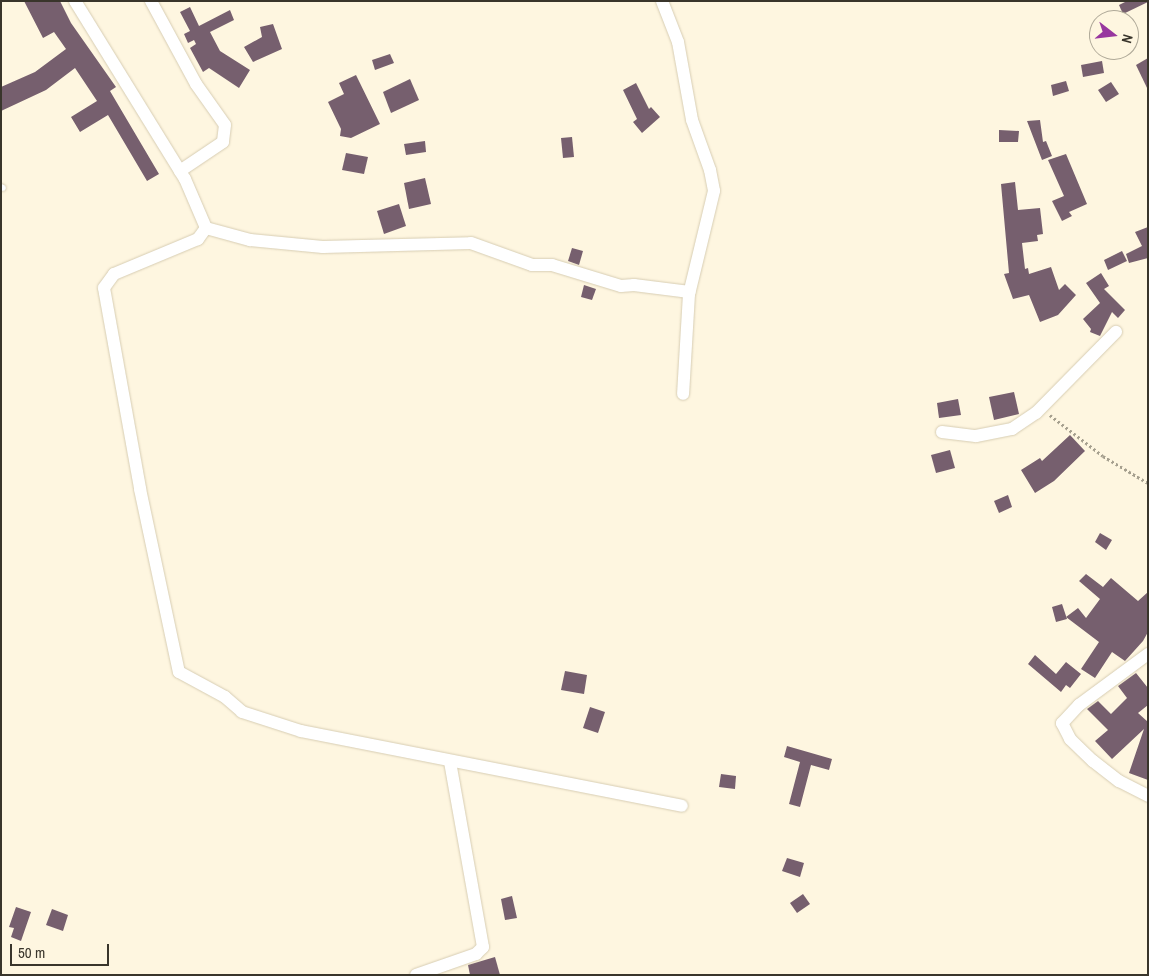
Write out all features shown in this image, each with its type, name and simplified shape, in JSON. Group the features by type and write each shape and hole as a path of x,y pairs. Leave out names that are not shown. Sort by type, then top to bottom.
{"street":[{"path":"75,1 180,171 206,228"},
{"path":"151,1 196,84 225,125 223,142 180,171"},
{"path":"662,1 678,42 692,120 710,170 714,190 690,292 683,394"},
{"path":"206,228 250,240 323,247 471,243 532,265 552,265 621,286 634,285 690,292"},
{"path":"206,228 198,239 114,274 104,288 138,479 179,672 225,697 242,712 301,731 682,806"},
{"path":"942,432 976,436 1012,429 1041,407 1116,332"},
{"path":"1148,654 1079,705 1062,723 1070,739 1093,761 1119,781 1148,796"},
{"path":"416,975 476,954 483,947 450,761"}],"path":[{"path":"1041,407 1103,456 1148,483"}],"building":[{"path":"24,1 60,1 71,23 116,87 110,91 159,174 147,181 108,115 80,132 71,117 97,101 75,68 46,90 1,111 1,87 35,72 66,49 54,32 43,38"},
{"path":"1127,1 1148,1 1131,10 1121,10 1119,5"},
{"path":"190,7 199,26 230,10 234,20 210,32 220,51 250,70 239,88 209,68 203,72 190,48 196,44 194,40 188,43 184,34 190,31 180,12"},
{"path":"273,24 282,49 253,62 244,47 262,37 260,27"},
{"path":"390,54 394,63 375,70 372,60"},
{"path":"1148,58 1148,90 1136,65"},
{"path":"1102,61 1104,73 1083,77 1081,65"},
{"path":"356,75 380,124 351,138 340,136 341,129 328,102 344,94 339,83"},
{"path":"410,79 419,100 391,113 383,92"},
{"path":"1066,81 1069,91 1053,96 1051,85"},
{"path":"1111,82 1119,94 1106,102 1098,90"},
{"path":"636,83 649,109 651,107 660,117 642,133 633,122 637,119 623,90"},
{"path":"1040,120 1043,142 1046,141 1052,156 1042,160 1027,121"},
{"path":"999,130 1019,131 1018,142 999,142"},
{"path":"572,137 574,157 563,158 561,138"},
{"path":"425,141 426,152 406,155 404,144"},
{"path":"346,153 368,157 364,174 342,170"},
{"path":"1066,154 1087,204 1069,212 1072,216 1062,221 1052,201 1064,196 1048,160"},
{"path":"425,178 431,204 409,209 404,183"},
{"path":"1015,182 1018,210 1040,208 1043,234 1037,235 1038,241 1022,243 1025,269 1028,268 1029,274 1051,267 1059,290 1065,284 1076,295 1058,315 1040,322 1029,295 1013,299 1004,274 1009,273 1001,184"},
{"path":"399,204 406,226 384,234 377,211"},
{"path":"1148,227 1148,258 1129,263 1126,254 1142,246 1135,232"},
{"path":"572,248 583,251 579,265 568,261"},
{"path":"1122,251 1127,261 1108,270 1104,260"},
{"path":"1101,273 1109,286 1104,289 1125,310 1118,318 1112,312 1100,336 1090,332 1091,329 1083,319 1100,303 1086,283"},
{"path":"584,285 596,289 592,300 581,297"},
{"path":"1014,392 1019,414 994,420 989,397"},
{"path":"958,399 961,415 939,418 937,403"},
{"path":"1070,435 1085,451 1054,481 1035,493 1021,470 1040,458 1042,461"},
{"path":"950,450 955,468 936,473 931,455"},
{"path":"1008,495 1012,507 999,513 994,501"},
{"path":"1100,533 1112,540 1106,550 1095,542"},
{"path":"1086,574 1103,587 1111,578 1138,601 1148,592 1148,632 1143,641 1125,661 1112,652 1095,678 1081,669 1099,642 1066,617 1078,608 1086,618 1100,599 1079,581"},
{"path":"1062,604 1067,619 1056,622 1052,607"},
{"path":"1035,655 1056,674 1066,662 1081,674 1070,688 1066,685 1061,692 1028,664"},
{"path":"565,671 587,675 584,694 561,690"},
{"path":"1136,673 1148,688 1148,705 1138,713 1148,722 1148,780 1129,773 1144,729 1112,759 1095,741 1108,730 1087,709 1098,701 1111,714 1127,698 1118,686"},
{"path":"590,707 605,712 598,733 583,728"},
{"path":"787,746 832,759 829,770 811,765 800,807 789,804 800,762 784,757"},
{"path":"721,774 736,776 735,789 719,787"},
{"path":"787,858 804,863 800,877 782,871"},
{"path":"803,894 810,904 797,913 790,903"},
{"path":"512,896 517,918 505,920 501,899"},
{"path":"16,907 31,912 21,941 11,937 14,928 9,927"},
{"path":"52,909 68,915 63,931 46,925"},
{"path":"495,957 500,975 470,975 468,965"}]}
